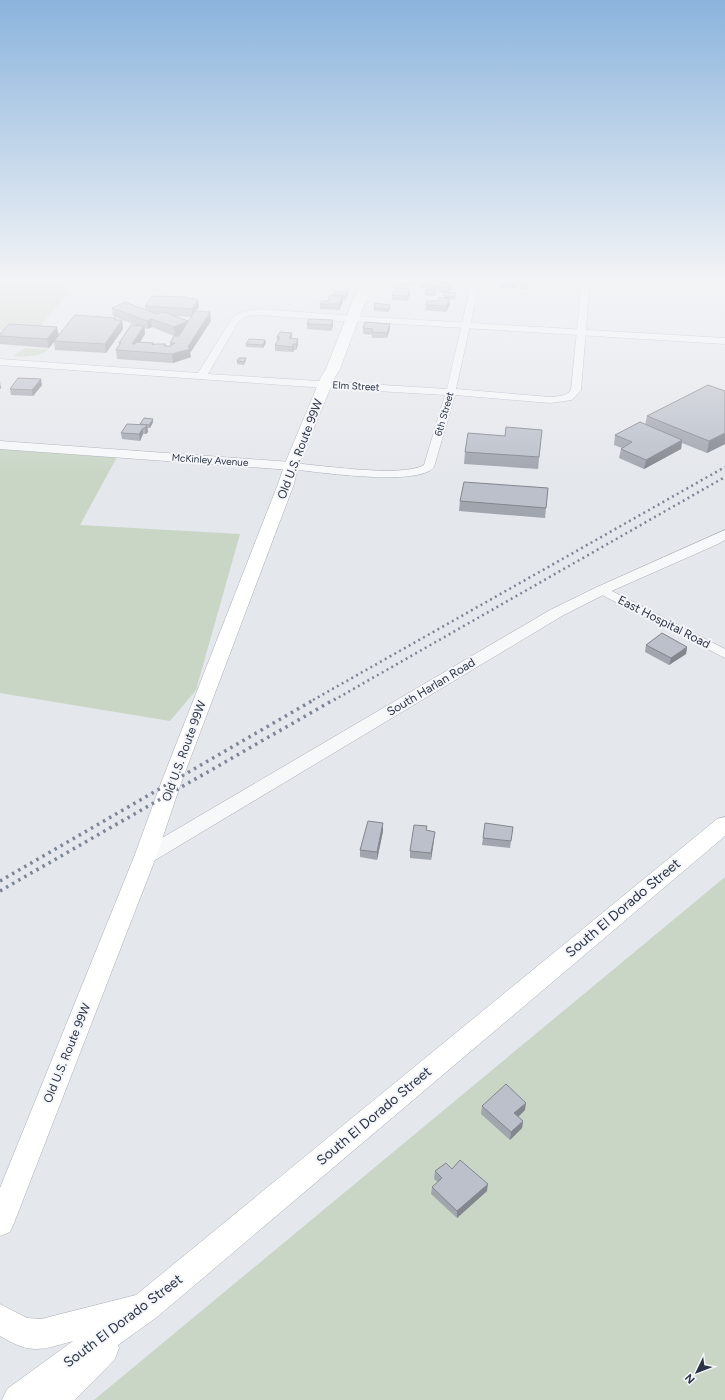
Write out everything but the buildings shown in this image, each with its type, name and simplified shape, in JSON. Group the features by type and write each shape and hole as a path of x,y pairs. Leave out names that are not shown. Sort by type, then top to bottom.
{"main road":[{"name":"Old U.S. Route 99W","path":"0,1223 145,856 171,782 286,484 291,466 342,345"},
{"name":"South El Dorado Street","path":"18,1400 146,1306 725,824"},
{"path":"0,1319 24,1333 41,1334 146,1306"},
{"path":"53,1400 146,1306"}],"street":[{"path":"202,376 220,345"},
{"name":"6th Street","path":"420,472 429,467 451,392 461,345"},
{"name":"Elm Street","path":"0,362 550,400 569,398 574,394 576,390 581,345"},
{"name":"McKinley Avenue","path":"0,445 395,475 420,472"},
{"name":"South Harlan Road","path":"145,856 556,613 602,590 713,541 725,534"},
{"name":"East Hospital Road","path":"602,590 725,654"}],"green space":[{"path":"25,348 49,349 42,354 37,355 13,356"},
{"path":"0,448 117,457 80,525 240,534 196,690 170,721 0,693"},
{"path":"725,877 725,1400 94,1400"}],"railway":[{"path":"313,700 725,467"},
{"path":"334,700 725,477"},
{"path":"0,881 315,699"},
{"path":"0,891 335,699"}]}
